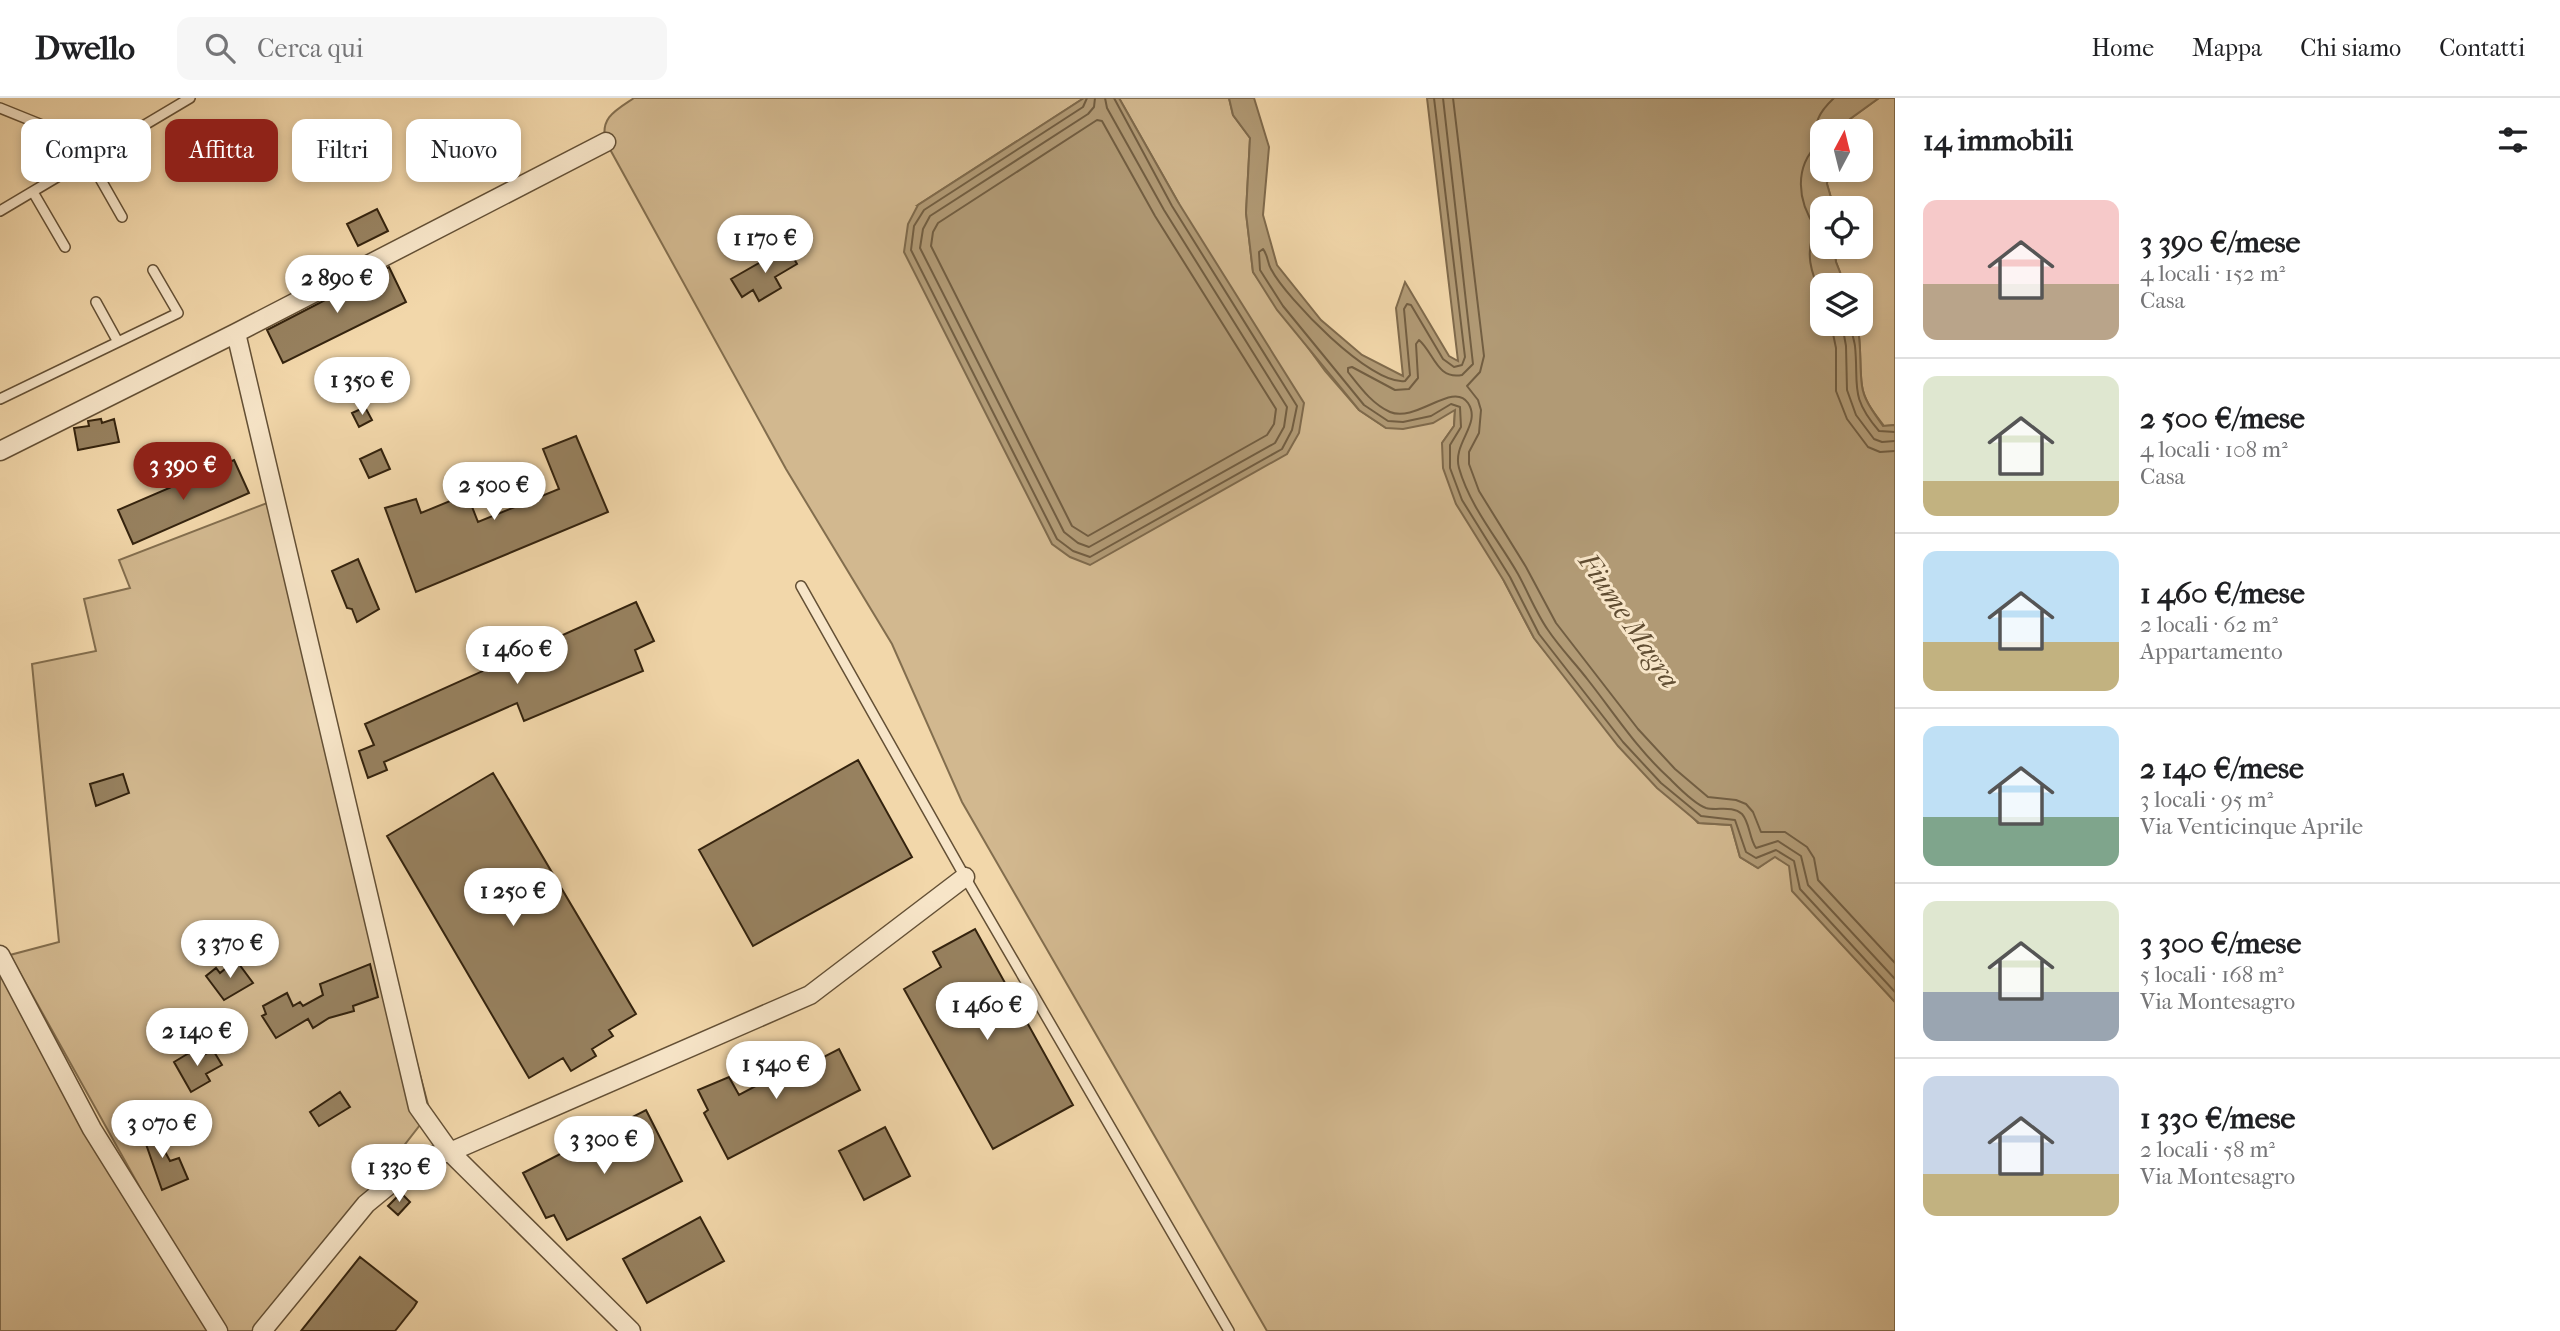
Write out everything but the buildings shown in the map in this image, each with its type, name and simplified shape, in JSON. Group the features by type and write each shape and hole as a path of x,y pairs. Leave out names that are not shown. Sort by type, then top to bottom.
{"street":[{"path":"0,451 606,142"},
{"path":"236,333 418,1107 450,1152 631,1331"},
{"path":"262,1331 366,1204 422,1158 450,1152 810,995 965,877"},
{"path":"0,956 92,1129 218,1331"}],"lane":[{"path":"3,98 5,109 29,119"},
{"path":"151,122 190,98"},
{"path":"0,211 50,182"},
{"path":"102,182 122,217"},
{"path":"33,192 65,247"},
{"path":"0,399 178,313 153,270"},
{"path":"96,302 118,342"},
{"path":"801,586 965,877 1230,1331"}],"shaded area":[{"path":"634,98 1084,98 918,205 1178,202 1119,98 1229,98 1233,115 1250,138 1246,213 1253,272 1325,371 1359,410 1386,428 1455,409 1454,426 1442,443 1504,581 1534,638 1575,688 1698,823 1731,825 1740,857 1758,868 1775,856 1790,866 1793,891 1895,1002 1895,1331 1267,1331 962,802 892,644 786,469 606,142 604,134 607,121 615,111"},
{"path":"1879,98 1895,98 1895,425 1884,426 1867,402 1862,386 1858,336 1873,336 1873,273 1840,273 1836,262 1836,259 1873,259 1873,196 1830,196 1827,184 1873,182 1873,119 1850,119"},
{"path":"267,503 430,1112 260,1331 220,1331 10,955 59,942 32,664 96,651 84,599 130,588 119,560"},
{"path":"0,961 214,1331 0,1331"}],"water":[{"path":"1084,98 1119,98 1178,202 1304,403 1299,433 1287,454 1090,565 1070,557 1052,544 904,252 908,224 918,205"},
{"name":"Fiume Magra","path":"1229,98 1254,98 1269,147 1263,215 1277,265 1321,320 1362,355 1403,376 1396,308 1405,282 1449,356 1458,361 1427,98 1879,98 1850,119 1810,119 1810,182 1827,182 1830,196 1810,196 1810,259 1836,259 1840,273 1810,273 1810,336 1858,336 1865,397 1883,426 1895,425 1895,1002 1792,891 1789,866 1775,857 1758,868 1740,857 1731,825 1699,823 1657,788 1618,746 1534,638 1504,581 1456,504 1443,468 1442,443 1454,426 1455,410 1433,423 1403,429 1386,428 1359,410 1277,310 1253,272 1246,213 1250,138 1233,115"}]}
